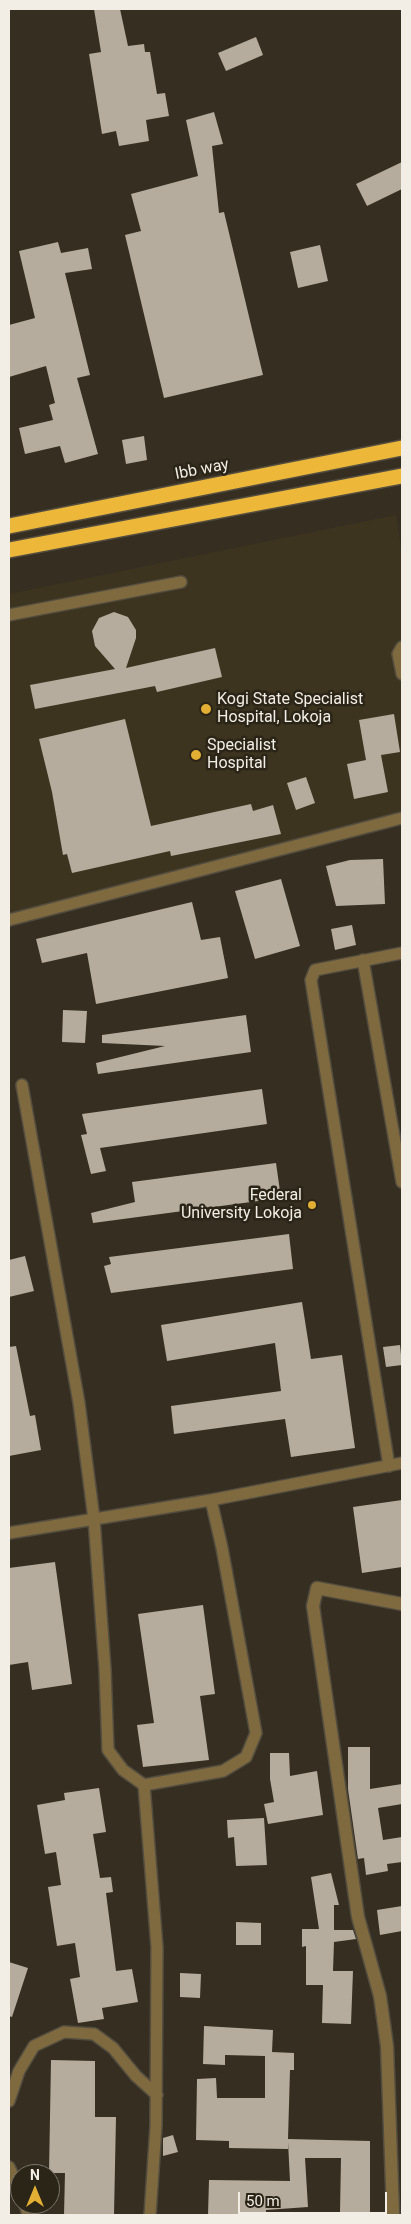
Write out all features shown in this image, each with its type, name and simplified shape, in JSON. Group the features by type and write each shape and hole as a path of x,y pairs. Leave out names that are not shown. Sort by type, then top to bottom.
{"highway":[{"name":"Ibb way","path":"9,526 402,448"},
{"path":"9,550 402,476"}],"street":[{"path":"393,2213 387,2055 380,1996 358,1917 313,1606 317,1588 402,1604"}],"lane":[{"path":"9,615 182,582"},
{"path":"402,647 398,654 402,674"},
{"path":"9,920 402,818"},
{"path":"389,1466 311,980 315,970 402,953"},
{"path":"363,960 402,1182"},
{"path":"22,1085 79,1404 94,1519 105,1669 108,1750 123,1770 144,1785 223,1772 246,1757 256,1733 222,1548 210,1500"},
{"path":"9,1533 210,1500 402,1463"},
{"path":"144,1785 157,1947 157,2095 150,2215"},
{"path":"9,2101 19,2071 34,2046 64,2032 94,2034 114,2048 136,2076 157,2095"}],"shaded area":[{"name":"Kogi State Specialist Hospital, Lokoja","path":"396,515 402,555 402,824 9,915 9,594"}],"building":[{"path":"94,9 120,9 128,46 144,44 145,52 150,52 157,94 165,93 169,116 146,120 149,141 119,146 116,131 102,134 89,54 101,52"},
{"path":"256,37 263,55 226,71 218,53"},
{"path":"214,112 223,144 212,146 219,213 224,212 263,375 164,398 125,235 141,231 131,194 198,176 186,120"},
{"path":"402,162 402,189 367,206 356,184"},
{"path":"58,242 61,253 88,248 92,269 65,273 90,375 77,378 98,454 65,463 60,446 25,454 19,428 53,420 49,405 55,403 46,366 9,377 9,325 35,318 19,251"},
{"path":"320,245 328,281 298,288 290,252"},
{"path":"144,436 147,460 126,464 122,440"},
{"path":"114,612 128,617 136,630 136,638 126,668 215,648 222,677 157,692 155,686 35,709 30,685 115,669 95,646 92,631 99,618"},
{"path":"394,714 400,752 381,755 388,792 354,799 347,764 366,760 359,720"},
{"path":"125,719 151,826 251,804 253,811 273,805 281,834 171,856 170,851 72,873 67,854 63,855 52,792 39,739"},
{"path":"306,777 315,803 296,810 287,783"},
{"path":"383,859 385,904 336,906 326,866 350,860"},
{"path":"281,879 300,946 255,959 235,891"},
{"path":"192,902 201,940 220,937 228,978 96,1004 87,953 42,963 36,939"},
{"path":"352,925 356,945 335,950 331,929"},
{"path":"63,1010 87,1011 85,1043 62,1042"},
{"path":"246,1015 251,1052 98,1074 96,1063 165,1046 102,1043 102,1035"},
{"path":"262,1089 267,1124 100,1148 106,1171 91,1174 81,1135 87,1134 82,1114"},
{"path":"276,1163 281,1198 93,1223 91,1213 135,1202 132,1182"},
{"path":"289,1234 293,1269 111,1293 104,1266 111,1264 109,1257"},
{"path":"25,1256 34,1291 9,1297 9,1260"},
{"path":"302,1302 311,1359 342,1355 355,1448 291,1457 285,1419 174,1434 171,1406 281,1391 275,1343 167,1361 161,1325"},
{"path":"400,1345 402,1365 386,1367 383,1347"},
{"path":"16,1346 30,1416 35,1415 41,1450 9,1456 9,1347"},
{"path":"402,1500 402,1567 362,1573 353,1507"},
{"path":"55,1562 72,1684 32,1690 28,1662 9,1665 9,1568"},
{"path":"203,1605 215,1694 200,1696 209,1760 143,1767 137,1725 154,1723 138,1614"},
{"path":"348,1747 370,1747 370,1789 402,1784 402,1804 378,1808 383,1840 402,1837 402,1862 387,1864 388,1871 366,1875 364,1858 358,1859 348,1789"},
{"path":"270,1753 289,1753 290,1776 317,1771 323,1815 268,1824 264,1804 274,1802 270,1779"},
{"path":"99,1788 106,1832 93,1834 100,1878 111,1877 113,1892 106,1893 116,1971 132,1969 138,2002 102,2008 104,2019 78,2023 70,1979 80,1977 75,1943 57,1946 48,1887 61,1885 56,1852 45,1854 37,1805 65,1800 64,1793"},
{"path":"264,1818 267,1865 236,1866 234,1837 228,1838 227,1820"},
{"path":"331,1873 339,1905 334,1905 334,1930 353,1930 356,1939 334,1942 333,1971 353,1971 351,2024 322,2023 323,1985 306,1985 306,1946 302,1947 302,1929 319,1929 311,1877"},
{"path":"402,1906 402,1931 380,1935 377,1910"},
{"path":"236,1922 261,1923 261,1945 236,1945"},
{"path":"9,1962 28,1968 12,2017 9,2016"},
{"path":"180,1973 201,1974 200,1998 180,1997"},
{"path":"204,2026 273,2030 272,2052 294,2053 294,2070 290,2070 288,2139 370,2141 370,2212 340,2212 341,2158 305,2158 308,2207 266,2210 266,2215 208,2215 209,2180 290,2181 288,2142 288,2149 229,2148 229,2141 196,2140 197,2079 216,2078 217,2098 265,2098 265,2056 225,2055 225,2065 203,2064"},
{"path":"51,2060 95,2061 95,2117 116,2117 114,2215 64,2215 65,2173 60,2173 60,2164 49,2164"},
{"path":"173,2135 178,2152 163,2156 163,2138"}],"place":[{"name":"Kogi State Specialist Hospital, Lokoja","path":"206,709"},
{"name":"Specialist Hospital","path":"196,755"},
{"name":"Federal University Lokoja","path":"312,1205"}]}
